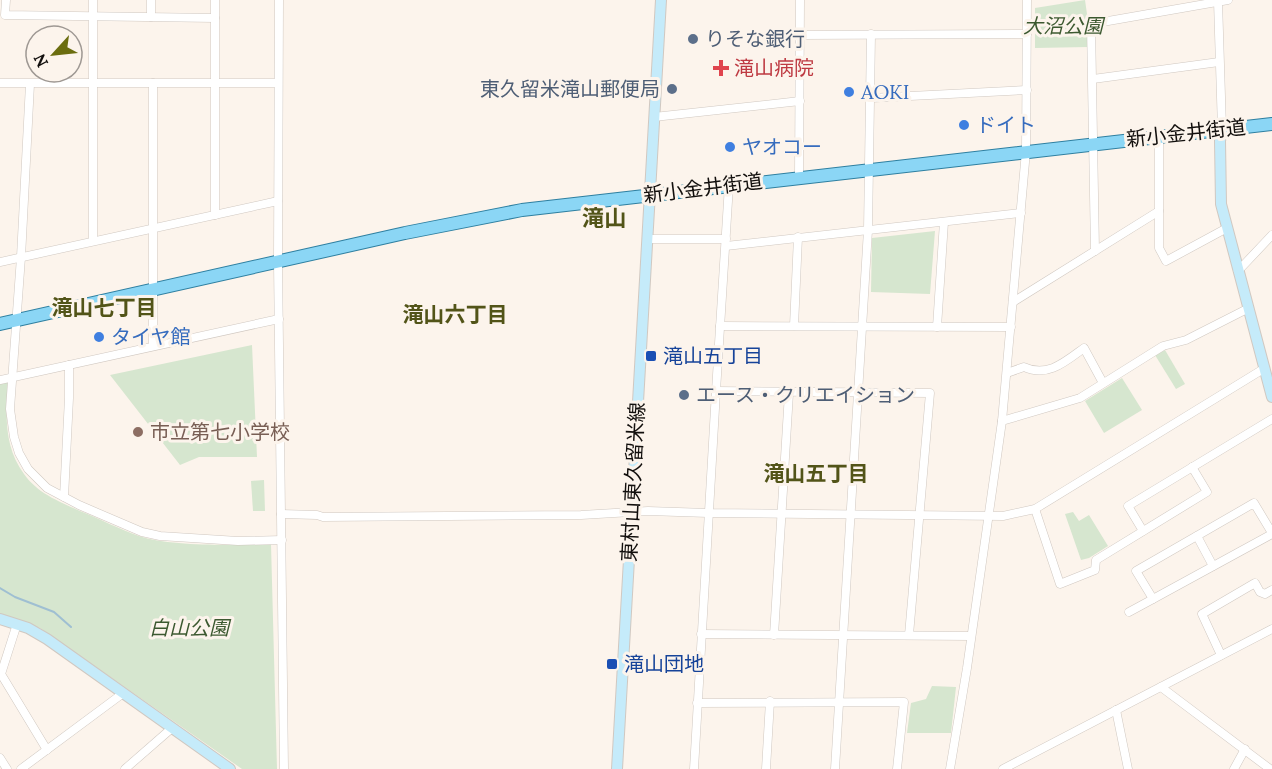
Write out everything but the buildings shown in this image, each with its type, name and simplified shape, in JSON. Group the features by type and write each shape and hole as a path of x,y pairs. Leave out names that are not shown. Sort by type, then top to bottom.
{"main road":[{"name":"新小金井街道","path":"0,324 405,233 522,210 1272,124"}],"street":[{"path":"6,0 5,15 215,18"},
{"path":"93,0 93,241"},
{"path":"151,17 152,0"},
{"path":"215,0 215,214"},
{"path":"279,0 278,262 284,769"},
{"name":"東村山東久留米線","path":"617,769 661,0"},
{"path":"799,177 800,0"},
{"path":"950,769 968,668 990,516 1007,373 1026,151 1027,0"},
{"path":"1095,251 1091,24 1228,0"},
{"path":"1218,2 1222,129 1220,141 1221,204 1272,396"},
{"path":"835,769 868,230 872,98 871,34"},
{"path":"800,35 1027,34"},
{"path":"1093,79 1219,62"},
{"path":"0,83 24,84"},
{"path":"84,83 278,83"},
{"path":"153,83 151,229 153,346"},
{"path":"30,84 11,424 19,453 27,469 38,482 64,497 142,532 160,536 238,541 282,540"},
{"path":"872,98 1027,90"},
{"path":"654,117 800,101"},
{"path":"1159,136 1159,248 1166,261 1227,228"},
{"path":"694,769 729,185"},
{"path":"0,262 278,201"},
{"path":"1013,302 1159,211"},
{"path":"647,239 726,243 1021,213"},
{"path":"937,327 944,222"},
{"path":"1238,271 1272,235"},
{"path":"794,326 798,237"},
{"path":"1002,421 1080,399 1163,346 1186,340 1249,308"},
{"path":"0,380 279,319"},
{"path":"720,326 1011,327"},
{"path":"1007,373 1024,367 1034,372 1052,369 1084,348 1103,383"},
{"path":"64,497 69,365"},
{"path":"281,514 323,517 581,515 632,512 1003,516 1035,509 1265,368"},
{"path":"716,391 930,393 909,635"},
{"path":"774,634 789,393"},
{"path":"1143,531 1128,506 1272,419"},
{"path":"1035,509 1060,584 1095,570 1096,560 1207,492 1192,467"},
{"path":"1129,612 1214,566 1272,534 1254,503 1136,571 1153,599"},
{"path":"1197,536 1214,566"},
{"path":"1221,656 1202,614 1255,583 1260,592 1265,594 1272,590"},
{"path":"0,619 17,624 47,639 229,768"},
{"path":"17,624 1,674 47,750"},
{"path":"1003,769 1272,629"},
{"path":"701,634 971,636"},
{"path":"1161,687 1270,769"},
{"path":"21,769 122,694"},
{"path":"766,769 770,701"},
{"path":"697,703 904,702 897,769"},
{"path":"1116,710 1128,769"},
{"path":"125,769 172,728"},
{"path":"1234,769 1245,749"},
{"path":"0,758 7,769"}],"green space":[{"name":"大沼公園","path":"1085,0 1088,47 1035,48 1035,8"},
{"path":"935,231 930,294 871,292 872,238"},
{"path":"252,345 257,457 199,457 180,465 110,375"},
{"path":"1165,350 1185,384 1176,389 1155,355"},
{"path":"1122,378 1142,410 1104,433 1085,401"},
{"name":"白山公園","path":"9,382 7,418 9,441 13,453 17,464 29,481 49,496 124,530 153,540 204,544 271,544 277,769 242,769 40,628 0,614 0,384"},
{"path":"264,480 265,511 253,511 251,481"},
{"path":"1073,512 1079,521 1089,515 1108,546 1089,558 1081,560 1065,514"},
{"path":"932,686 956,687 951,733 907,733 911,703 926,699"}],"waterway":[{"path":"0,588 15,597 54,612 71,627"}],"place":[{"name":"りそな銀行","path":"693,39"},
{"name":"滝山病院","path":"721,68"},
{"name":"東久留米滝山郵便局","path":"672,89"},
{"name":"AOKI","path":"849,92"},
{"name":"ドイト","path":"964,125"},
{"name":"ヤオコー","path":"730,147"},
{"name":"タイヤ館","path":"99,337"},
{"name":"滝山五丁目","path":"651,356"},
{"name":"エース・クリエイション","path":"684,395"},
{"name":"市立第七小学校","path":"138,432"},
{"name":"滝山団地","path":"612,664"}],"district":[{"name":"滝山","path":"604,218"},
{"name":"滝山七丁目","path":"104,308"},
{"name":"滝山六丁目","path":"455,315"},
{"name":"滝山五丁目","path":"816,474"}]}
